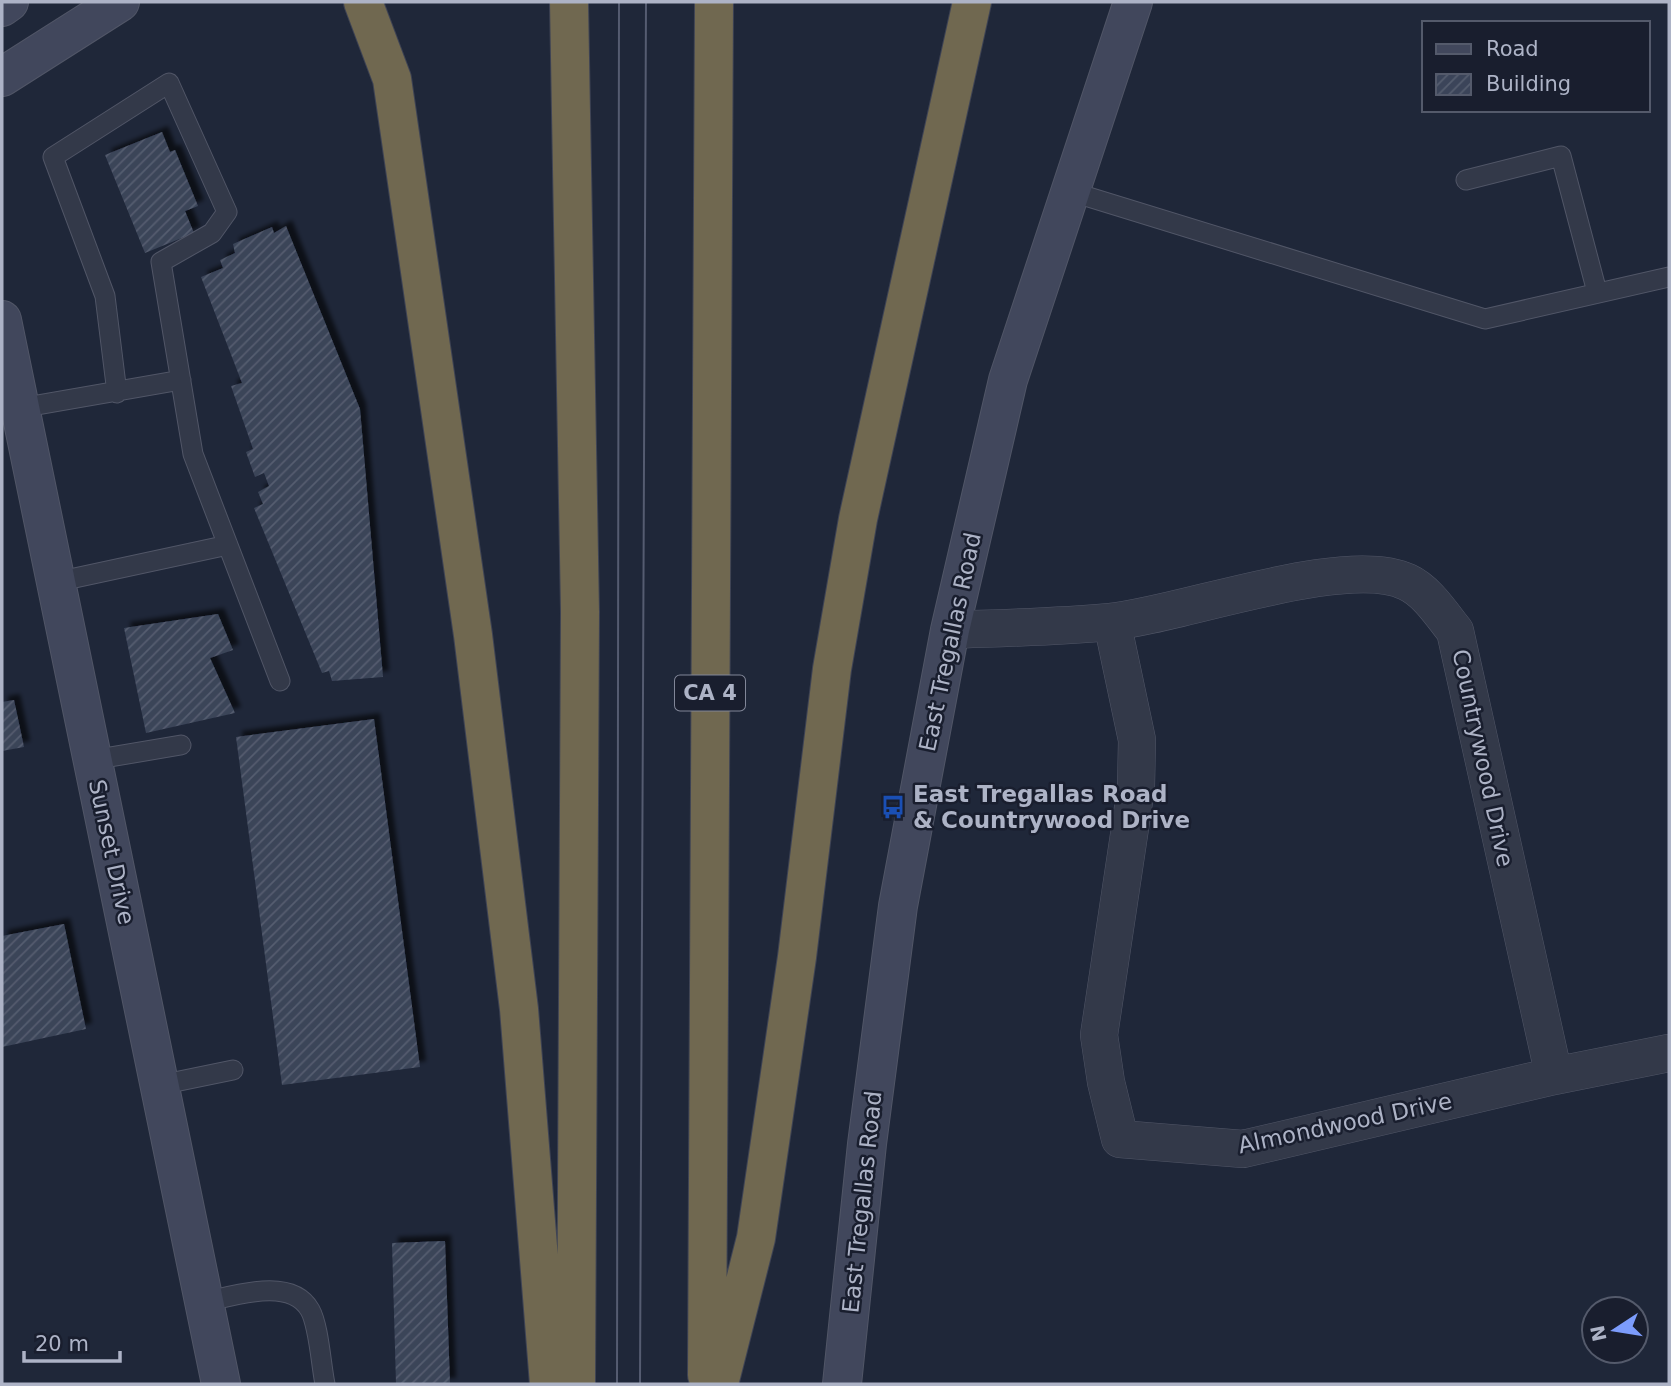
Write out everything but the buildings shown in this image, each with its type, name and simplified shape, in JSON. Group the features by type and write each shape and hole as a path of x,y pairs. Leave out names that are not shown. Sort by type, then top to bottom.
{"highway":[{"path":"363,2 392,79 473,635 519,1009 549,1384"},
{"path":"563,2 570,84"},
{"path":"569,2 579,612 576,1384"},
{"name":"CA 4","path":"707,1384 714,2"},
{"path":"719,1384 757,1238 797,957 832,669 858,519 972,2"}],"street":[{"path":"2,7 9,2"},
{"path":"2,77 120,2"},
{"name":"East Tregallas Road","path":"842,1384 867,1144 898,906 950,630 1008,380 1133,2"},
{"name":"Sunset Drive","path":"2,320 221,1384"},
{"name":"Countrywood Drive","path":"950,630 1112,622 1325,577 1373,574 1408,582 1435,606 1455,631 1554,1076"},
{"name":"Almondwood Drive","path":"1112,622 1137,740 1136,788 1099,1035 1106,1082 1120,1139 1243,1149 1554,1076 1669,1053"}],"lane":[{"path":"117,393 105,296 53,157 169,83 227,212 212,233 161,262 193,454 280,681"},
{"path":"1466,180 1561,156 1597,292"},
{"path":"1069,191 1485,319 1669,277"},
{"path":"20,408 181,380"},
{"path":"56,582 228,545"},
{"path":"92,760 181,745"},
{"path":"160,1085 233,1070"},
{"path":"204,1302 253,1293 283,1291 297,1295 310,1311 325,1384"}],"tram line":[{"path":"617,1384 619,2"},
{"path":"640,1384 646,2"}],"place":[{"name":"East Tregallas Road & Countrywood Drive","path":"893,807"}]}
